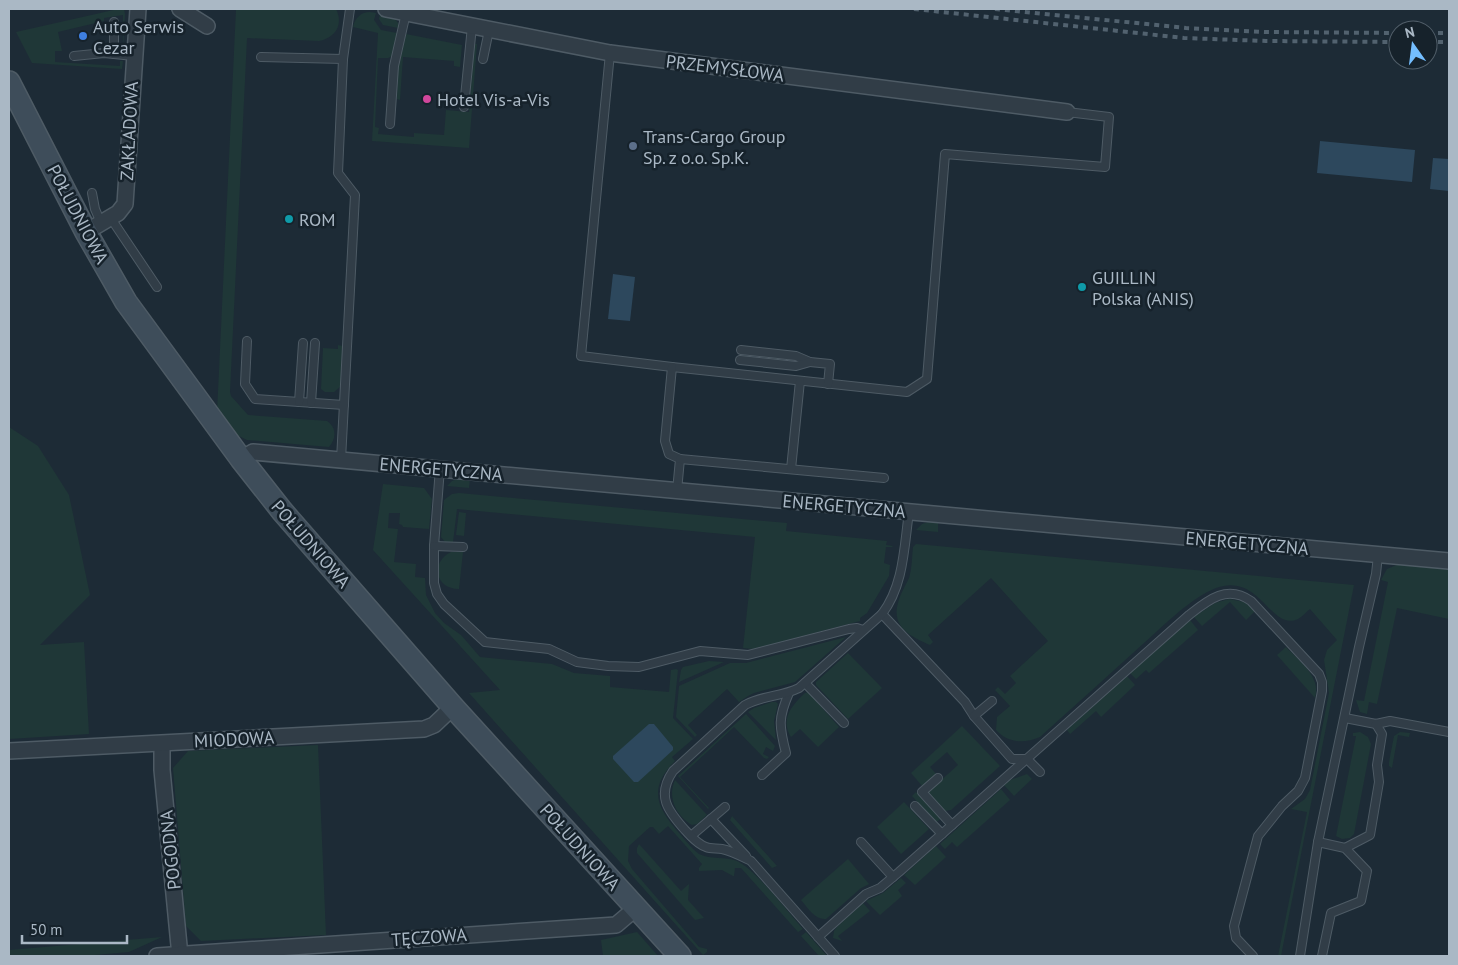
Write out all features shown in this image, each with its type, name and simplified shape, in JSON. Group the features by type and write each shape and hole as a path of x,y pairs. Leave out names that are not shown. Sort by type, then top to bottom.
{"street":[{"name":"ZAKŁADOWA","path":"99,224 118,213 125,204 138,9"},
{"path":"180,9 207,26"},
{"name":"PRZEMYSŁOWA","path":"386,9 610,53 1067,112"},
{"name":"POŁUDNIOWA","path":"9,82 99,224 126,302 241,459 282,511 452,707 680,956"},
{"name":"ENERGETYCZNA","path":"241,459 253,452 1449,562"},
{"name":"MIODOWA","path":"9,751 424,729 434,725 452,707"},
{"name":"POGODNA","path":"162,744 162,770 180,955"},
{"name":"TĘCZOWA","path":"157,956 373,949 616,925 636,908"}],"lane":[{"path":"341,460 355,195 338,173 342,59 350,9"},
{"path":"390,124 394,66 406,13"},
{"path":"114,22 114,54"},
{"path":"464,107 472,26"},
{"path":"483,59 489,30"},
{"path":"74,56 104,53 134,56"},
{"path":"610,53 581,356 907,392 927,378 945,154 1105,167 1109,117 1067,112"},
{"path":"261,57 342,59"},
{"path":"92,193 99,224 157,287"},
{"path":"247,341 245,384 255,399 344,405"},
{"path":"299,402 303,343"},
{"path":"311,403 314,343"},
{"path":"741,350 796,356 810,362 830,364 828,384"},
{"path":"740,360 796,366 810,362"},
{"path":"672,367 665,441 670,454 680,460 884,478"},
{"path":"791,470 800,381"},
{"path":"678,491 680,460"},
{"path":"440,468 433,576 437,594 444,604 485,642 549,649 577,662 639,667 700,651 748,654 849,629 857,628 864,630"},
{"path":"751,861 722,849 707,848 697,842 666,806 665,788 667,779 673,771 745,705 757,699 789,693 806,683 882,614 889,604 901,573 909,512"},
{"path":"434,546 463,547"},
{"path":"1300,956 1318,842 1376,574 1378,555"},
{"path":"818,937 866,894 880,888 893,877 1188,615 1216,596 1231,593 1251,600 1319,674 1322,682 1305,778 1298,791 1282,806 1258,836 1234,926 1236,938 1253,956"},
{"path":"882,614 965,702 974,716 1012,759 1026,759 1040,772"},
{"path":"806,683 844,723"},
{"path":"762,775 786,753 780,720 789,693"},
{"path":"974,716 992,701"},
{"path":"1345,718 1376,724 1390,721 1449,732"},
{"path":"1345,848 1370,835 1380,782 1377,765 1382,734 1376,724"},
{"path":"938,778 922,792 952,824"},
{"path":"914,806 942,834"},
{"path":"691,836 725,808"},
{"path":"711,819 835,956"},
{"path":"861,842 893,877"},
{"path":"1318,842 1345,848 1367,871 1361,901 1331,913 1322,956"}],"green space":[{"path":"124,9 125,14 123,50 123,15 104,18 104,21 58,32 62,51 55,51 55,62 120,66 120,61 123,61 122,69 32,63 16,32"},
{"path":"236,9 336,9 338,15 338,25 334,34 319,41 247,38 230,392 231,396 248,415 327,421 334,429 332,444 329,447 247,440 233,433 217,413"},
{"path":"370,12 376,13 374,20 381,30 397,33 392,56 378,58 375,127 379,128 378,134 414,137 414,133 444,135 446,110 469,112 474,44 477,44 469,148 372,141 378,33 353,27 359,16"},
{"path":"380,14 393,16 398,23 398,28 383,25 379,19"},
{"path":"406,34 462,45 460,67 454,66 454,61 403,57 400,100 397,99 398,68"},
{"path":"338,345 343,346 341,386 334,392 325,392 321,389 323,348 338,349"},
{"path":"9,427 38,446 69,495 90,595 40,645 84,642 89,734 9,739"},
{"path":"460,478 470,478 469,488 447,486 452,481"},
{"path":"383,484 424,488 432,499 429,529 403,527 399,524 400,513 389,513 388,528 398,529 394,562 416,564 415,577 425,578 426,595 435,613 444,623 461,635 480,657 552,664 574,673 610,676 610,687 669,692 671,670 678,670 673,718 693,739 672,757 675,761 666,771 658,790 661,807 672,825 696,852 708,857 737,861 744,866 762,882 803,929 798,932 741,868 735,868 734,876 722,870 699,871 702,864 668,826 659,834 653,827 650,827 629,846 628,861 632,869 699,947 707,949 707,952 703,955 469,693 500,690 373,550"},
{"path":"459,493 787,523 786,531 887,541 886,545 893,546 886,547 884,563 890,565 889,576 867,613 860,618 860,621 753,649 743,648 755,537 457,509 453,542 445,542 441,537 444,500 452,494"},
{"path":"459,512 466,513 464,536 456,535"},
{"path":"935,520 938,521 938,532 916,530 922,524"},
{"path":"916,544 1354,585 1281,956 1278,956 1307,812 1291,809 1305,799 1310,790 1329,693 1324,660 1327,650 1337,640 1310,609 1298,619 1288,621 1272,611 1254,594 1244,588 1231,585 1207,592 1178,613 1040,737 1028,741 1016,741 1006,738 996,730 997,717 1010,706 995,690 998,687 1005,694 1016,683 1010,676 1048,641 991,578 928,635 933,642 930,645 910,635 900,625 897,612 900,596 909,578 913,547"},
{"path":"451,552 463,552 459,589 445,585 440,580 438,574 440,562 444,556"},
{"path":"1399,564 1449,568 1449,619 1397,608 1377,704 1369,702 1367,714 1360,712 1356,700 1364,701 1388,582 1381,580 1387,569"},
{"path":"1229,599 1245,602 1255,611 1246,620 1230,602 1202,626 1194,617 1215,603"},
{"path":"1190,620 1198,630 1149,673 1146,670 1136,679 1130,673"},
{"path":"846,637 795,682 754,693 739,702 727,689 688,725 697,735 695,737 676,717 679,686 730,663 746,663"},
{"path":"1286,647 1312,676 1316,690 1315,698 1277,655"},
{"path":"848,653 882,688 848,719 816,685 816,682"},
{"path":"709,661 724,662 679,682 683,667"},
{"path":"1127,676 1135,685 1101,717 1096,711 1070,734 1067,730"},
{"path":"808,692 839,727 818,747 800,729 791,737 788,730 787,718 792,707"},
{"path":"772,702 778,704 774,721 776,740 748,712"},
{"path":"746,714 775,746 773,751 766,747 763,754 769,757 767,759 764,758 734,727 680,777 708,809 678,776"},
{"path":"962,726 1000,766 951,810 945,811 928,792 958,765 947,752 930,767 937,775 923,787 911,773"},
{"path":"1360,732 1368,737 1371,744 1354,834 1350,838 1342,839 1336,836 1356,736 1353,736 1353,733"},
{"path":"1400,732 1410,733 1409,737 1398,735 1392,768 1389,766 1389,762 1394,736"},
{"path":"318,745 326,935 201,941 186,926 173,768 188,751"},
{"path":"1027,774 1032,779 1014,796 1004,785 1010,780"},
{"path":"675,780 707,815 697,824 692,825 686,821 674,806 672,793"},
{"path":"1001,789 1010,800 957,847 952,842 945,849 940,844"},
{"path":"916,792 941,819 936,822 912,796"},
{"path":"904,802 929,829 901,854 877,827"},
{"path":"732,816 777,866 772,868 730,820"},
{"path":"639,844 681,891 689,884 688,900 704,918 695,920 637,853"},
{"path":"936,846 946,857 915,885 904,875"},
{"path":"848,859 869,884 861,888 826,919 818,918 801,900"},
{"path":"901,878 906,883 898,890 902,896 880,915 866,901 883,893"},
{"path":"863,903 870,911 838,936 842,941 833,938 837,927"},
{"path":"637,932 658,956 603,956 601,940"},
{"path":"806,932 827,956 819,956 801,936"},
{"path":"162,937 129,952 84,956 9,956 9,950"}],"water":[{"path":"1320,141 1415,150 1412,182 1317,173"},
{"path":"1433,158 1449,159 1449,191 1430,189"},
{"path":"613,274 635,277 630,321 608,319"},
{"path":"649,724 654,724 673,747 673,750 638,782 634,782 613,759 613,756"}],"railway":[{"path":"914,9 1184,38 1388,42"},
{"path":"995,9 1186,28 1266,32 1388,33"},
{"path":"1438,33 1449,33"},
{"path":"1438,42 1449,42"}],"place":[{"name":"Auto Serwis Cezar","path":"83,36"},
{"name":"Hotel Vis-a-Vis","path":"427,99"},
{"name":"Trans-Cargo Group Sp. z o.o. Sp.K.","path":"633,146"},
{"name":"ROM","path":"289,219"},
{"name":"GUILLIN Polska (ANIS)","path":"1082,287"}]}
